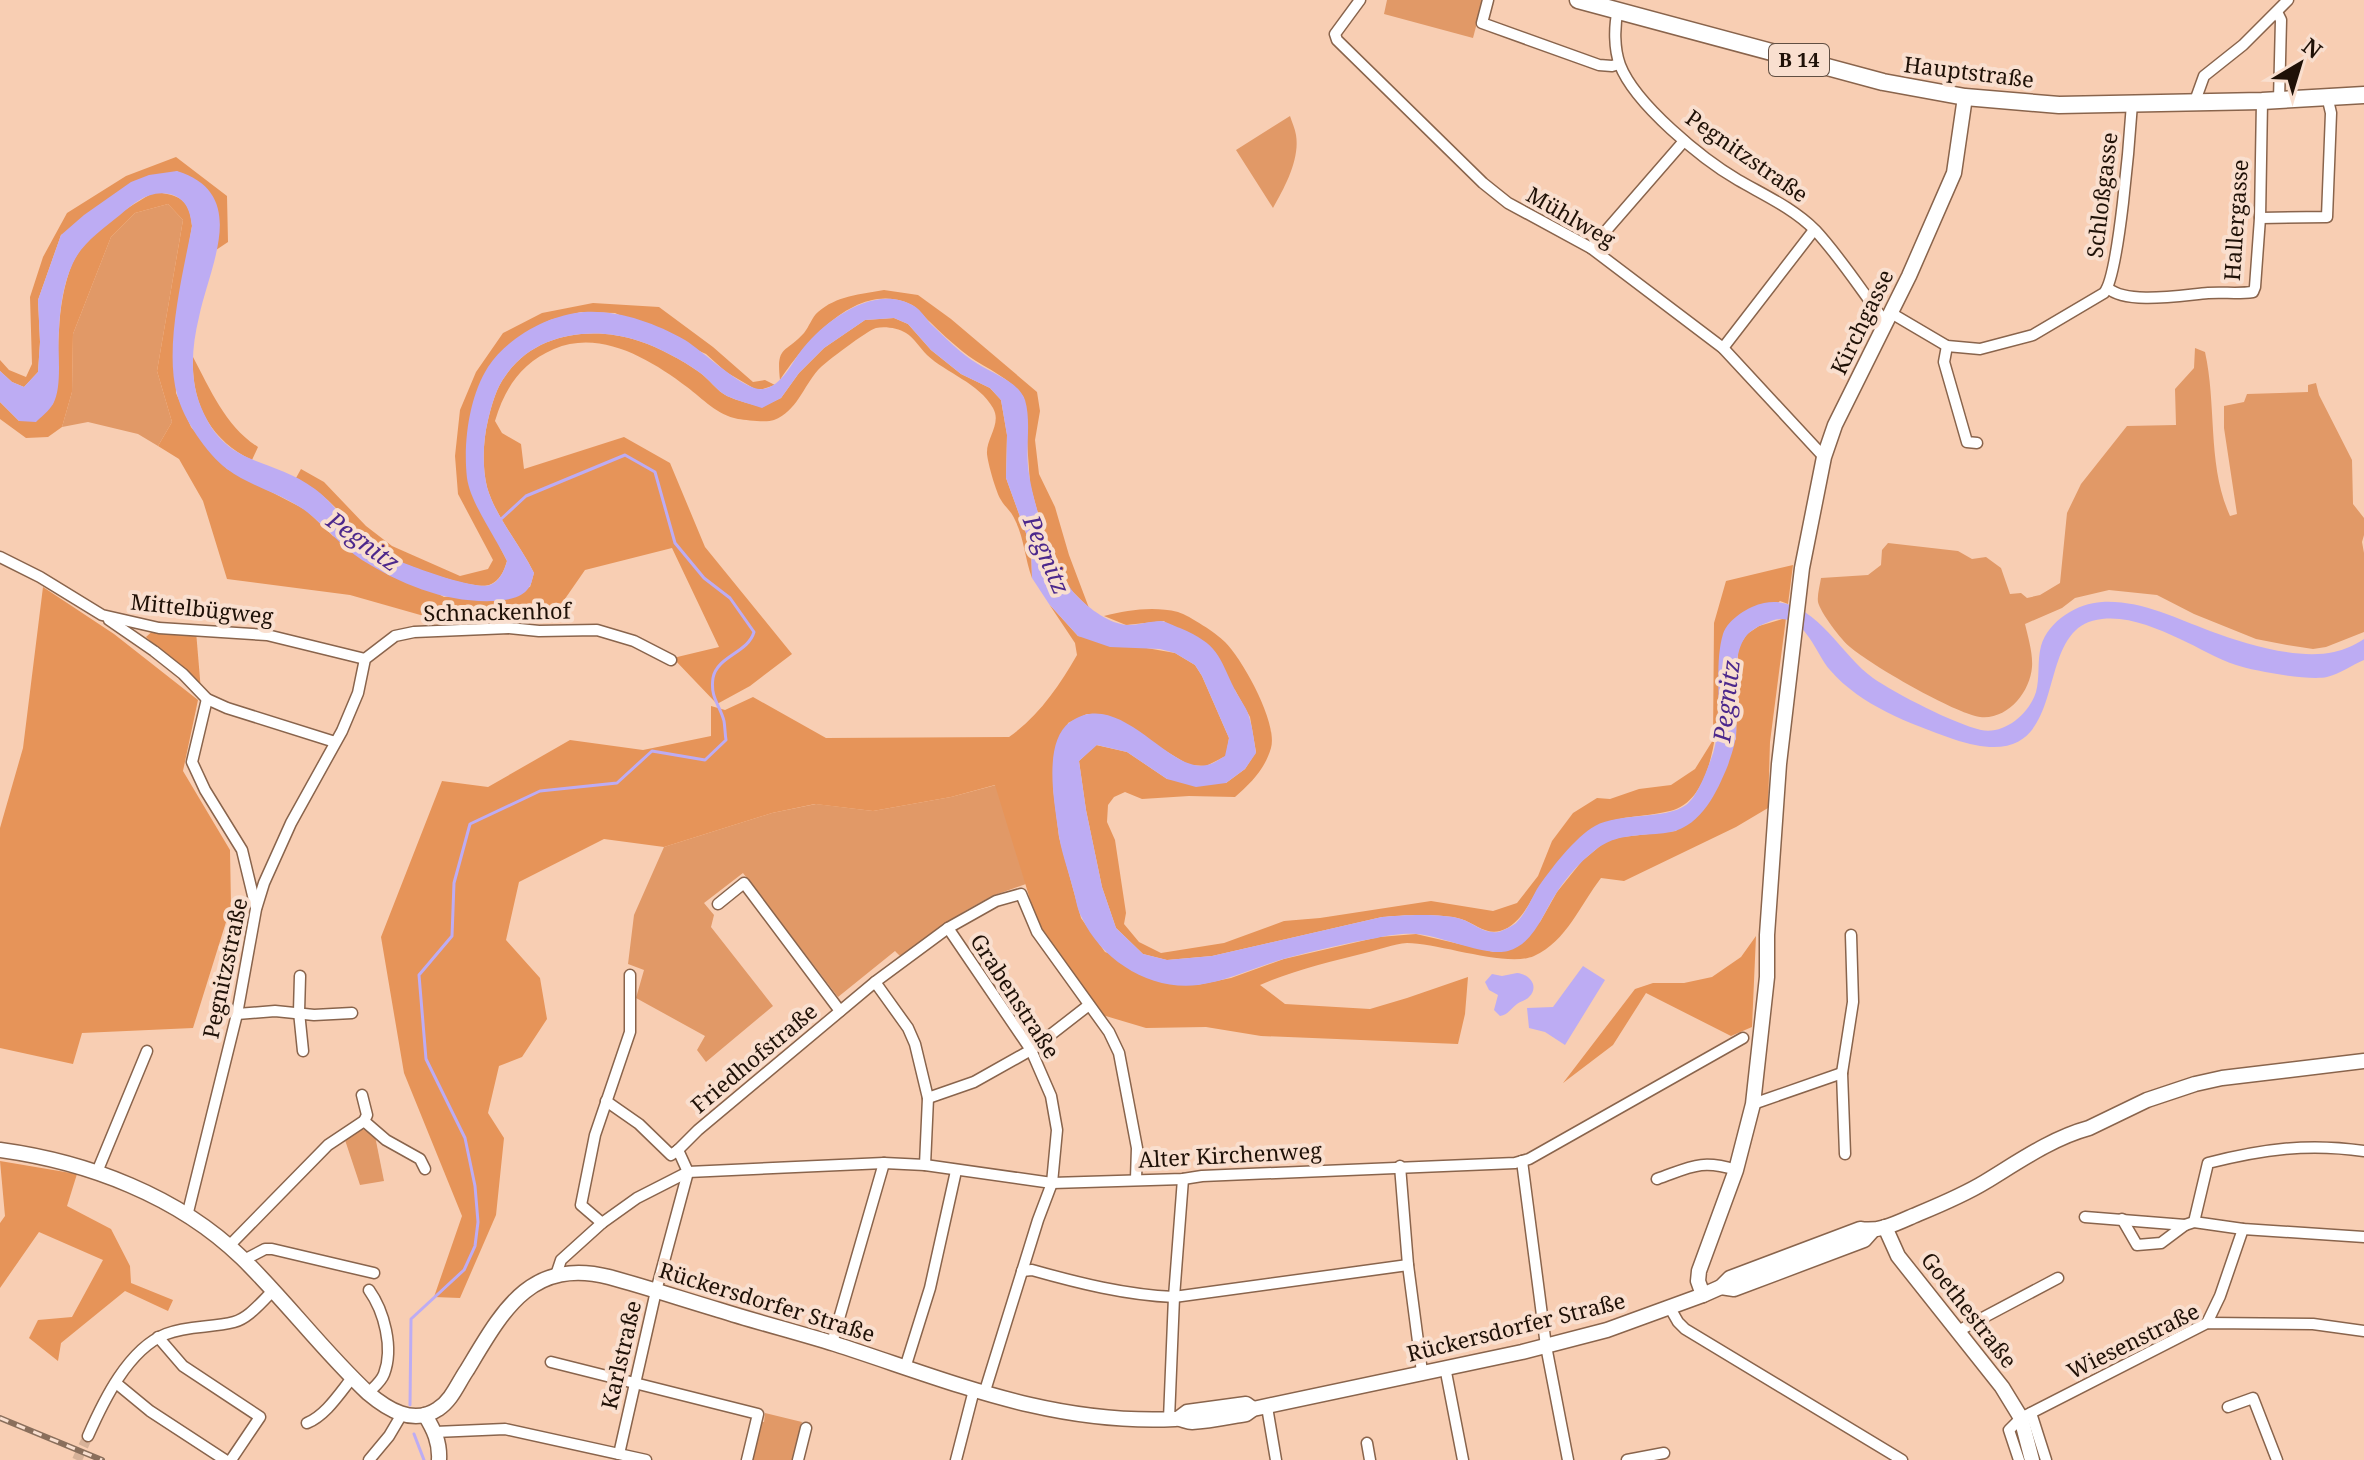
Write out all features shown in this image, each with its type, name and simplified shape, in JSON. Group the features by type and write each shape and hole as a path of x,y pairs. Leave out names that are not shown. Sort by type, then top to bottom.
{"main road":[{"name":"Hauptstraße","path":"1578,0 1883,82 1965,97 2059,105 2262,101 2364,95"},
{"name":"Kirchgasse","path":"1753,1104 1767,977 1767,935 1782,734 1802,568 1824,457 1835,425 1954,173 1965,97"},
{"name":"Rückersdorfer Straße","path":"556,1275 577,1273 605,1276 832,1343 979,1392 1083,1416 1189,1422 1246,1414 1260,1408 1607,1330 1721,1287 1734,1289 1850,1246 1878,1229 2050,1156 2079,1139 2089,1128 2147,1100 2222,1078 2364,1061"},
{"path":"1703,1295 1698,1281 1699,1271 1736,1170 1753,1104"},
{"path":"0,1150 97,1172 187,1216 244,1260 352,1378 385,1408 415,1415 439,1409 453,1394 510,1305 539,1282 556,1275"},
{"name":"Goethestraße","path":"1878,1229 2026,1416 2032,1460"},
{"path":"415,1415 435,1432 440,1447 439,1460"}],"street":[{"name":"Mühlweg","path":"1360,0 1335,34 1337,40 1483,183 1508,203 1591,248 1723,348 1824,457"},
{"path":"1488,0 1482,23 1599,65 1619,64"},
{"path":"2195,101 2204,76 2243,45 2288,0"},
{"name":"Pegnitzstraße","path":"1618,10 1615,22 1619,64 1644,101 1684,141 1736,179 1768,195 1814,230 1888,318"},
{"path":"2277,12 2281,20 2279,100"},
{"path":"2260,218 2327,217 2331,113 2327,96"},
{"name":"Hallergasse","path":"2108,288 2115,295 2163,298 2253,292 2260,218 2262,101"},
{"name":"Schloßgasse","path":"1888,318 1947,346 1980,349 2033,335 2104,293 2108,288 2117,247 2132,104"},
{"path":"1591,248 1684,141"},
{"path":"1723,348 1814,230"},
{"path":"1947,346 1944,362 1967,442 1977,443"},
{"name":"Mittelbügweg","path":"0,557 102,615 159,628 267,635 365,659"},
{"path":"102,615 183,674 207,699 335,742 358,693 365,659"},
{"name":"Schnackenhof","path":"365,659 395,636 414,632 509,628 597,630 634,641 671,660"},
{"path":"207,699 192,762 205,790 242,850 256,909"},
{"name":"Pegnitzstraße","path":"187,1216 237,1014 256,909 264,883 291,823 335,742"},
{"path":"718,904 744,883 840,1011"},
{"name":"Friedhofstraße","path":"678,1150 875,982 948,928 996,901 1021,894 1037,932 1089,1005"},
{"name":"Grabenstraße","path":"948,928 1031,1050 1051,1096 1057,1130 1052,1183 956,1460"},
{"path":"1845,1154 1842,1073 1853,1002 1851,935"},
{"path":"602,1223 581,1205 595,1135 630,1032 630,975"},
{"path":"300,976 299,1012 303,1051"},
{"path":"875,982 908,1028 915,1044 928,1098 925,1165"},
{"path":"928,1098 974,1082 1031,1050 1089,1005 1109,1032 1119,1053 1137,1148 1136,1179"},
{"path":"237,1014 275,1011 314,1015 352,1013"},
{"name":"Alter Kirchenweg","path":"688,1172 884,1163 925,1165 1052,1183 1522,1161 1743,1038"},
{"path":"97,1172 147,1051"},
{"path":"1753,1104 1842,1073"},
{"path":"229,1246 328,1145 364,1121 367,1115 362,1095"},
{"path":"556,1275 561,1260 602,1223 637,1198 688,1172 678,1150 671,1155 639,1124 606,1101"},
{"path":"364,1121 386,1140 420,1159 425,1169"},
{"path":"2122,1219 2137,1245 2161,1243 2189,1224 2208,1163 2253,1151 2300,1147 2364,1151"},
{"path":"1522,1161 1546,1346 1568,1460"},
{"path":"832,1343 884,1163"},
{"path":"1657,1179 1694,1165 1714,1163 1736,1170"},
{"path":"1400,1166 1408,1265 1422,1372"},
{"path":"905,1368 930,1288 956,1171"},
{"name":"Karlstraße","path":"612,1455 636,1383 656,1291 688,1172"},
{"path":"1174,1419 1174,1297 1183,1179"},
{"path":"2085,1217 2364,1237"},
{"path":"2207,1323 2220,1296 2243,1229"},
{"path":"244,1260 265,1249 272,1249 374,1273"},
{"path":"1022,1271 1032,1270 1121,1292 1174,1297 1408,1265"},
{"path":"1958,1331 2058,1278"},
{"path":"368,1393 385,1372 387,1351 385,1321 369,1290"},
{"path":"88,1436 100,1409 133,1358 158,1337 199,1326 236,1322 273,1291"},
{"path":"1670,1308 1685,1329 1902,1460"},
{"name":"Wiesenstraße","path":"2026,1416 2207,1323 2313,1324 2364,1331"},
{"path":"116,1383 150,1411 228,1460 260,1417 183,1366 158,1337"},
{"path":"551,1362 758,1414 747,1460"},
{"path":"1445,1367 1463,1460"},
{"path":"307,1423 326,1409 352,1378"},
{"path":"2228,1407 2253,1398 2277,1460"},
{"path":"1260,1408 1276,1460"},
{"path":"369,1460 389,1436 415,1415"},
{"path":"2019,1460 2009,1430 2026,1416"},
{"name":"Goethestraße","path":"2026,1416 2046,1460"},
{"path":"798,1460 806,1428"},
{"path":"435,1432 505,1429 612,1455 646,1460"},
{"path":"1367,1443 1370,1460"},
{"path":"1627,1460 1664,1453"}],"shaded area":[{"path":"1387,0 1483,0 1473,38 1384,14"},
{"path":"1290,116 1296,135 1296,154 1287,182 1273,208 1236,150"},
{"path":"176,157 227,196 228,242 216,250 219,222 177,171 61,235 38,300 38,372 24,387 12,382 0,371 0,360 9,370 26,377 32,364 30,297 43,257 67,213 126,176"},
{"path":"155,192 182,200 191,217 174,333 176,393 191,427 227,469 306,510 333,536 444,597 530,587 534,573 491,498 485,479 484,454 488,420 500,385 518,361 533,349 567,336 622,336 678,359 727,396 762,407 781,398 799,373 824,348 865,320 894,318 908,324 931,350 961,374 990,388 1001,400 1007,435 1006,478 1031,547 1032,578 1018,527 999,496 989,464 987,448 996,420 993,408 971,385 927,355 909,335 883,327 871,330 828,361 788,411 771,421 738,419 723,414 641,357 607,345 589,343 571,344 542,355 523,369 504,398 495,421 502,433 521,444 524,469 624,437 670,463 705,547 792,654 750,686 717,704 673,658 719,647 672,548 585,570 551,619 438,620 350,595 227,579 203,501 179,459 158,446 172,422 157,371 183,220 168,204 135,213 111,237 73,334 72,392 62,427 48,437 26,438 0,419 0,402 19,421 53,404 61,305 72,264 97,232 120,213"},
{"path":"168,204 183,220 157,371 172,422 158,446 138,434 88,422 62,427 72,392 73,334 111,237 135,213"},
{"path":"884,290 918,295 1037,392 1040,411 1035,440 1039,474 1055,507 1089,608 1071,590 1052,553 1037,510 1030,484 1024,398 1011,384 958,348 915,307 892,299 873,300 854,307 819,332 780,380 779,361 783,351 804,333 818,312 841,299"},
{"path":"593,303 659,307 713,347 753,382 765,380 775,385 755,389 726,372 706,354 615,313 581,312 550,320 525,333 469,429 500,547 507,561 499,578 489,585 449,579 381,554 364,542 333,505 296,478 301,469 324,482 366,526 392,546 460,576 488,569 493,560 458,494 455,456 460,410 476,372 503,333 542,313"},
{"path":"2195,348 2205,352 2218,476 2230,516 2237,514 2224,428 2224,406 2244,402 2247,394 2308,392 2308,385 2316,383 2352,460 2353,504 2364,518 2364,632 2326,647 2313,649 2287,645 2256,639 2157,595 2109,590 2075,598 2062,608 2025,624 2032,662 2027,686 2008,709 1990,717 1968,714 1933,698 1861,655 1837,633 1818,602 1821,578 1868,575 1881,565 1882,550 1888,543 1958,551 1972,559 1986,557 2001,568 2010,594 2021,593 2027,598 2040,595 2060,583 2067,513 2081,484 2127,426 2176,425 2175,389 2194,368"},
{"path":"193,357 228,418 258,447 252,460 225,442 206,418 195,390"},
{"path":"1793,565 1788,604 1780,601 1720,653 1714,743 1700,787 1687,802 1670,811 1608,822 1586,834 1554,867 1520,917 1508,928 1495,932 1461,919 1443,916 1382,917 1212,956 1167,960 1143,954 1116,928 1102,887 1079,761 1096,745 1127,752 1167,779 1226,783 1245,769 1256,752 1250,717 1235,690 1164,621 1126,625 1104,616 1141,610 1169,610 1189,617 1216,634 1249,677 1264,708 1272,737 1271,748 1261,769 1235,797 1142,799 1125,792 1114,797 1108,805 1107,822 1115,840 1126,913 1124,924 1139,942 1161,953 1224,943 1284,921 1431,901 1493,911 1517,903 1538,876 1552,841 1573,813 1597,798 1610,799 1639,789 1671,785 1695,769 1713,740 1714,623 1726,581"},
{"path":"43,587 114,634 198,700 183,771 230,850 231,906 193,1028 82,1033 73,1064 0,1048 0,828 23,748"},
{"path":"1049,604 1078,636 1175,653 1195,665 1229,738 1226,756 1206,766 1189,765 1106,715 1087,714 1068,723 1053,788 1059,837 1081,918 1105,952 1197,985 1231,978 1284,959 1379,937 1416,934 1494,952 1540,922 1557,892 1582,861 1606,841 1676,831 1736,739 1738,648 1747,634 1759,626 1786,618 1770,742 1768,808 1736,827 1624,881 1601,878 1564,932 1534,956 1507,959 1407,943 1312,967 1260,985 1285,1004 1370,1009 1468,977 1465,1014 1458,1044 1261,1036 1206,1027 1146,1028 1099,1014 1040,932 995,785 951,797 873,811 815,804 772,813 664,847 604,839 519,882 506,940 540,978 547,1019 522,1057 499,1066 488,1113 504,1138 496,1215 460,1298 434,1297 462,1216 404,1073 381,937 442,781 488,787 570,740 643,750 711,736 711,706 725,710 753,697 826,738 1009,737 1048,700 1077,655 1075,643"},
{"path":"157,627 196,631 201,691 146,637"},
{"path":"996,785 1026,884 992,896 965,911 900,956 895,951 838,997 743,873 704,903 714,915 711,927 773,1006 706,1062 697,1050 705,1036 636,998 644,970 628,964 634,915 664,847 772,813 816,804 873,811 951,797"},
{"path":"1756,936 1752,1027 1731,1036 1646,993 1613,1045 1563,1083 1635,989 1653,983 1684,983 1712,977 1741,957"},
{"path":"361,1128 375,1136 384,1181 360,1185 345,1140"},
{"path":"0,1161 77,1174 67,1206 111,1229 130,1266 131,1283 173,1300 168,1311 125,1291 61,1343 58,1361 29,1338 38,1320 72,1317 103,1260 39,1232 0,1288 0,1223 5,1216"},
{"path":"765,1413 802,1422 792,1460 748,1460 758,1421 764,1422"}],"water":[{"name":"Pegnitz","path":"177,171 199,182 213,196 219,213 220,233 193,351 197,396 211,427 236,451 315,489 363,540 378,551 429,572 481,586 493,583 501,575 507,561 469,488 466,450 472,406 481,379 496,356 530,329 570,314 597,312 623,315 685,340 746,384 763,389 782,378 814,336 853,307 884,299 899,300 917,308 966,356 1022,393 1027,408 1028,466 1034,497 1052,554 1077,596 1114,622 1128,625 1164,622 1203,640 1216,652 1246,708 1256,753 1245,769 1226,783 1196,787 1167,779 1127,752 1097,745 1079,761 1102,887 1116,928 1143,954 1167,960 1212,956 1382,917 1453,917 1493,932 1512,926 1556,864 1587,831 1617,819 1677,810 1690,801 1704,778 1718,729 1719,664 1723,634 1729,623 1740,614 1764,603 1781,603 1811,616 1861,668 1896,692 1956,722 1990,731 2014,721 2033,700 2041,646 2050,629 2065,615 2093,603 2116,602 2144,607 2239,641 2288,652 2334,652 2364,639 2364,660 2327,677 2282,675 2229,662 2142,624 2122,619 2102,619 2078,628 2064,647 2037,723 2020,740 1994,747 1953,739 1903,720 1871,703 1842,683 1830,670 1801,627 1784,619 1774,620 1752,630 1741,644 1736,669 1735,743 1724,775 1700,815 1682,828 1667,833 1621,838 1599,848 1571,874 1532,934 1517,947 1508,951 1488,951 1427,936 1397,934 1298,955 1209,983 1180,986 1163,983 1146,978 1115,960 1080,915 1062,852 1054,803 1052,772 1056,743 1070,722 1089,714 1107,715 1125,722 1192,765 1210,764 1225,756 1229,738 1195,665 1175,653 1160,649 1110,647 1078,636 1049,604 1032,578 1031,547 1006,478 1007,435 1001,400 990,388 961,374 931,350 908,324 894,318 865,320 824,348 799,373 781,398 762,408 727,396 685,363 639,341 622,336 585,334 549,341 518,361 503,380 491,408 484,445 487,487 496,509 534,573 531,584 520,595 494,601 459,599 425,591 362,560 298,506 227,469 197,435 180,404 174,376 176,310 192,226 186,206 175,196 155,194 136,202 94,237 77,256 63,296 58,388 49,409 36,422 19,421 0,402 0,371 12,382 24,387 38,372 38,300 61,235 131,182 149,175"},
{"path":"1583,966 1605,980 1565,1045 1545,1032 1529,1028 1527,1008 1553,1007"},
{"path":"1517,973 1532,981 1532,993 1500,1016 1494,1010 1498,995 1489,990 1485,982 1492,974"}],"waterway":[{"path":"410,1405 411,1319 464,1270 475,1246 478,1222 475,1186 465,1138 426,1059 419,975 452,936 454,883 470,824 540,791 617,783 652,751 705,760 726,740 724,721 713,691 713,678 720,664 746,645 754,632 730,598 704,578 675,543 655,472 625,455 526,496 500,520"},
{"path":"414,1434 424,1460"}],"tunnel":[{"path":"77,1460 88,1436"}],"railway":[{"path":"0,1418 102,1460"}]}
